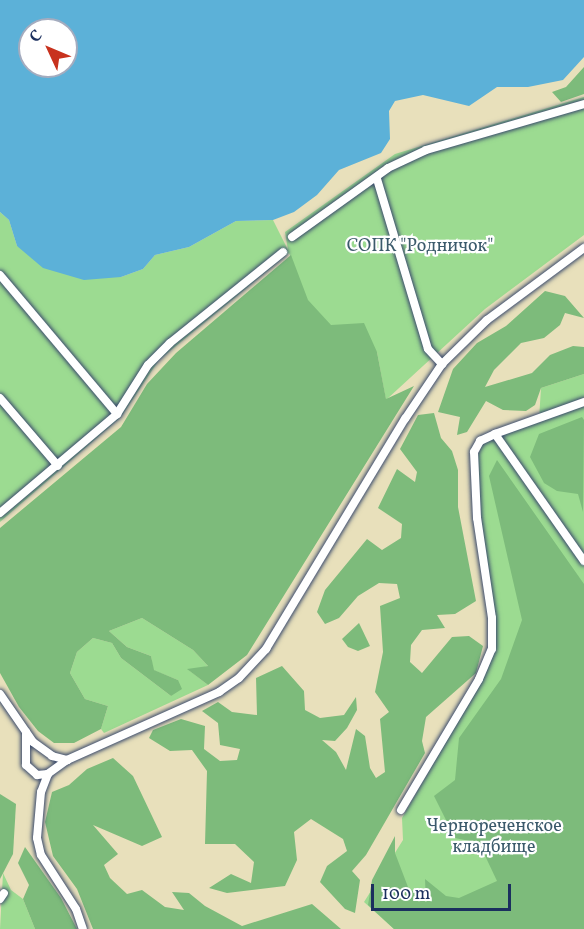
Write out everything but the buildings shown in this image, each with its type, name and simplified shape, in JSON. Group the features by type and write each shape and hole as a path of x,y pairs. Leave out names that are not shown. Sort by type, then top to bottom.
{"street":[{"path":"292,237 377,179 388,168 426,150 584,104"},
{"path":"377,179 428,349 442,364"},
{"path":"26,732 26,765 37,775 48,774 67,760 219,692 254,662 442,364 487,320 584,248"},
{"path":"0,513 117,414 148,365 170,343 283,252"},
{"path":"0,275 117,414"},
{"path":"0,398 58,466"},
{"path":"401,810 479,679 492,649 492,618 472,467 480,441 584,402"},
{"path":"495,434 584,561"},
{"path":"0,694 40,749 67,760"},
{"path":"48,774 36,819 37,838 41,855 76,909 83,929"}],"green space":[{"path":"584,67 584,94 561,102 552,92 566,87"},
{"name":"СОПК \"Родничок\"","path":"584,97 584,235 485,309 386,400 377,352 321,337 289,253 159,360 121,417 0,522 0,212 9,220 17,246 121,277 143,269 155,255 189,247 236,221 273,220 288,250 285,232 395,154"},
{"path":"291,255 308,300 331,325 364,323 377,352 386,399 414,386 247,655 208,685 187,669 208,666 193,650 142,618 109,631 127,647 151,656 154,670 178,680 182,689 171,696 121,658 112,643 93,638 77,652 70,673 85,699 108,706 101,729 74,743 54,743 38,731 19,707 0,673 0,528 121,427 147,384 176,353"},
{"path":"545,291 565,296 584,318 565,313 560,325 544,338 521,343 494,370 485,387 532,373 550,355 573,346 584,347 584,374 541,388 535,405 526,411 503,410 486,401 467,432 457,435 460,417 438,412 453,369 477,343 506,326"},
{"name":"Чернореченское кладбище","path":"584,374 584,929 394,929 364,902 403,840 402,818 482,679 494,651 476,460 483,443 539,419 541,388"},
{"path":"434,413 441,438 452,451 458,470 458,507 476,601 455,614 437,615 445,628 422,630 411,645 410,662 422,673 452,637 469,636 483,646 476,673 426,717 422,741 425,753 366,855 352,871 360,880 355,913 345,909 320,882 327,866 347,851 343,839 311,819 294,832 297,860 285,886 227,893 209,888 231,874 251,883 254,862 235,844 205,844 207,771 192,750 170,751 149,738 153,730 181,719 205,726 204,749 220,761 237,760 240,749 220,745 218,723 202,711 218,702 232,712 257,715 256,678 282,666 304,691 305,710 320,718 344,715 356,697 357,710 347,728 335,741 322,740 336,752 346,770 356,729 365,736 370,768 376,778 385,772 380,719 389,712 375,692 383,652 380,606 400,598 397,584 379,583 358,596 339,618 325,624 317,612 325,590 367,539 382,550 401,538 402,524 378,508 397,469 415,482 417,472 400,449 418,415"},
{"path":"582,417 584,420 583,512 578,494 557,491 544,483 530,457 539,434"},
{"name":"Чернореченское кладбище","path":"497,460 584,584 584,929 394,929 368,905 372,880 395,836 395,853 408,887 426,902 425,879 446,896 459,898 497,881 479,843 455,838 434,796 455,780 459,738 501,679 522,620 489,476"},
{"path":"142,618 193,650 208,666 190,671 208,685 104,733 101,729 108,706 85,699 70,673 77,652 93,638 112,643 121,658 171,696 178,680 153,670 151,656 127,647 109,631"},
{"path":"359,623 370,646 358,651 348,647 342,639"},
{"path":"113,758 133,776 162,837 142,846 93,825 118,854 104,865 110,878 127,894 142,890 165,907 184,910 172,892 189,893 205,906 242,926 312,904 341,929 93,929 77,889 53,856 45,822 52,792 69,785 87,769"},
{"path":"0,794 16,804 13,854 0,879"},
{"path":"25,847 61,898 77,929 35,929 23,899 29,885 18,863"},
{"path":"3,873 11,890 23,899 35,929 0,929"}],"water":[{"path":"0,0 584,0 584,57 563,80 528,87 497,87 469,106 423,95 395,101 389,111 390,139 381,153 339,170 317,195 294,212 273,220 236,221 189,247 155,255 143,269 121,277 84,280 43,268 17,246 9,220 0,212"}]}
